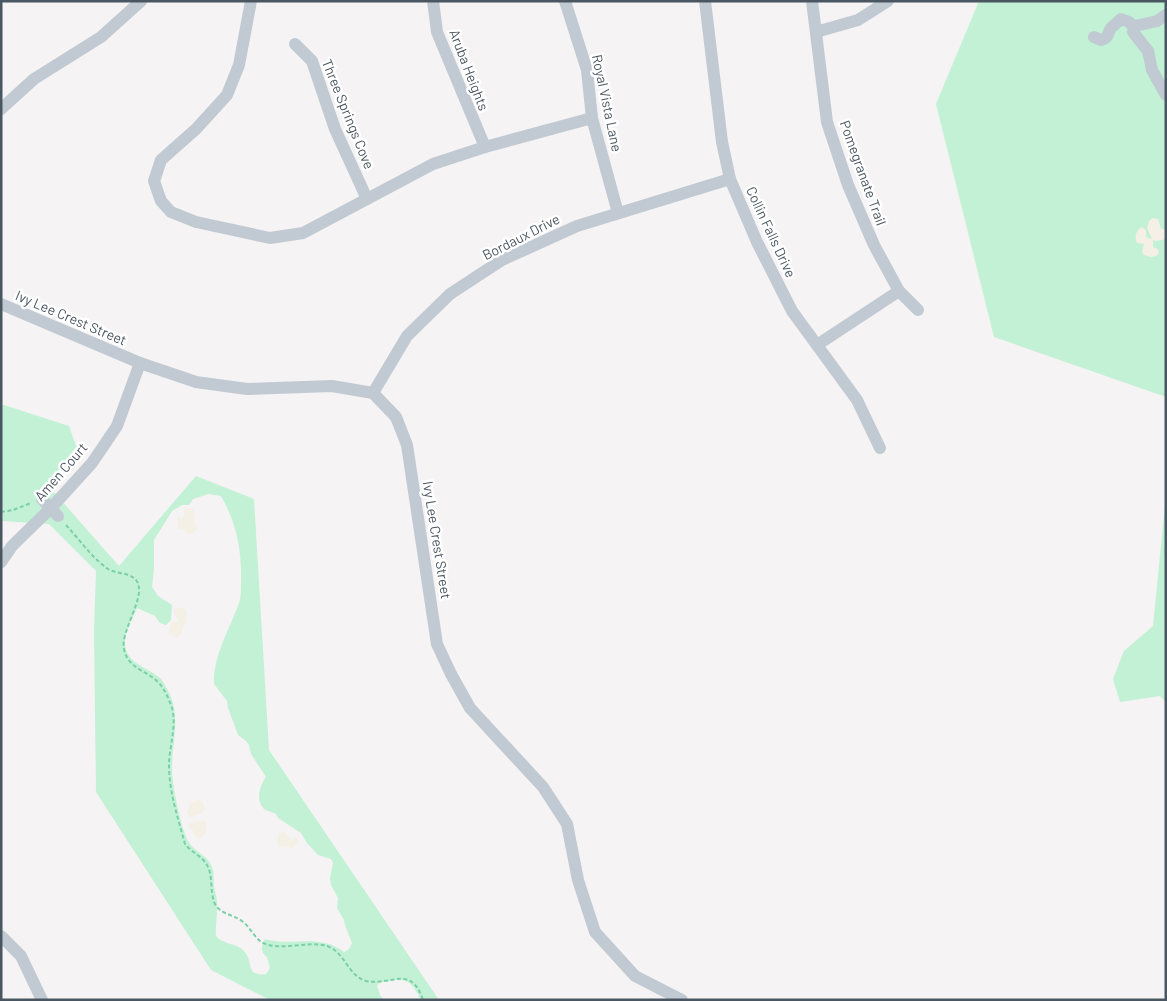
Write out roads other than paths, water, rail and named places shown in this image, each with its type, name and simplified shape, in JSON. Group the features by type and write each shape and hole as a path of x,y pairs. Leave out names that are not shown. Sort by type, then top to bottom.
{"street":[{"path":"1,109 34,79 101,37 141,1"},
{"path":"252,1 239,65 227,95 196,129 161,160 154,180 161,201 171,212 196,222 270,238 303,233 432,164 484,147 592,118"},
{"name":"Aruba Heights","path":"433,1 438,32 484,147"},
{"name":"Royal Vista Lane","path":"565,1 587,70 592,118 618,213"},
{"name":"Collin Falls Drive","path":"705,1 722,142 730,179 757,242 792,311 857,400 880,448"},
{"name":"Pomegranate Trail","path":"812,1 827,122 848,185 874,245 899,291 918,310"},
{"path":"816,32 858,20 888,1"},
{"path":"1134,27 1157,21 1166,15"},
{"path":"1094,37 1101,40 1105,39 1111,29 1121,19 1129,22 1134,27"},
{"path":"1134,27 1132,32 1148,51 1152,70 1166,95"},
{"name":"Three Springs Cove","path":"295,44 312,61 335,129 367,199"},
{"name":"Bordaux Drive","path":"374,393 407,336 450,294 502,260 576,226 730,179"},
{"path":"817,345 899,291"},
{"name":"Ivy Lee Crest Street","path":"1,304 140,363 196,382 247,389 332,386 374,393 396,417 407,445 437,644 451,674 470,708 543,787 567,824 578,880 595,932 635,976 682,1000"},
{"name":"Amen Court","path":"1,562 12,546 92,463 116,426 140,363"},
{"path":"1,936 21,956 42,1000"}]}
